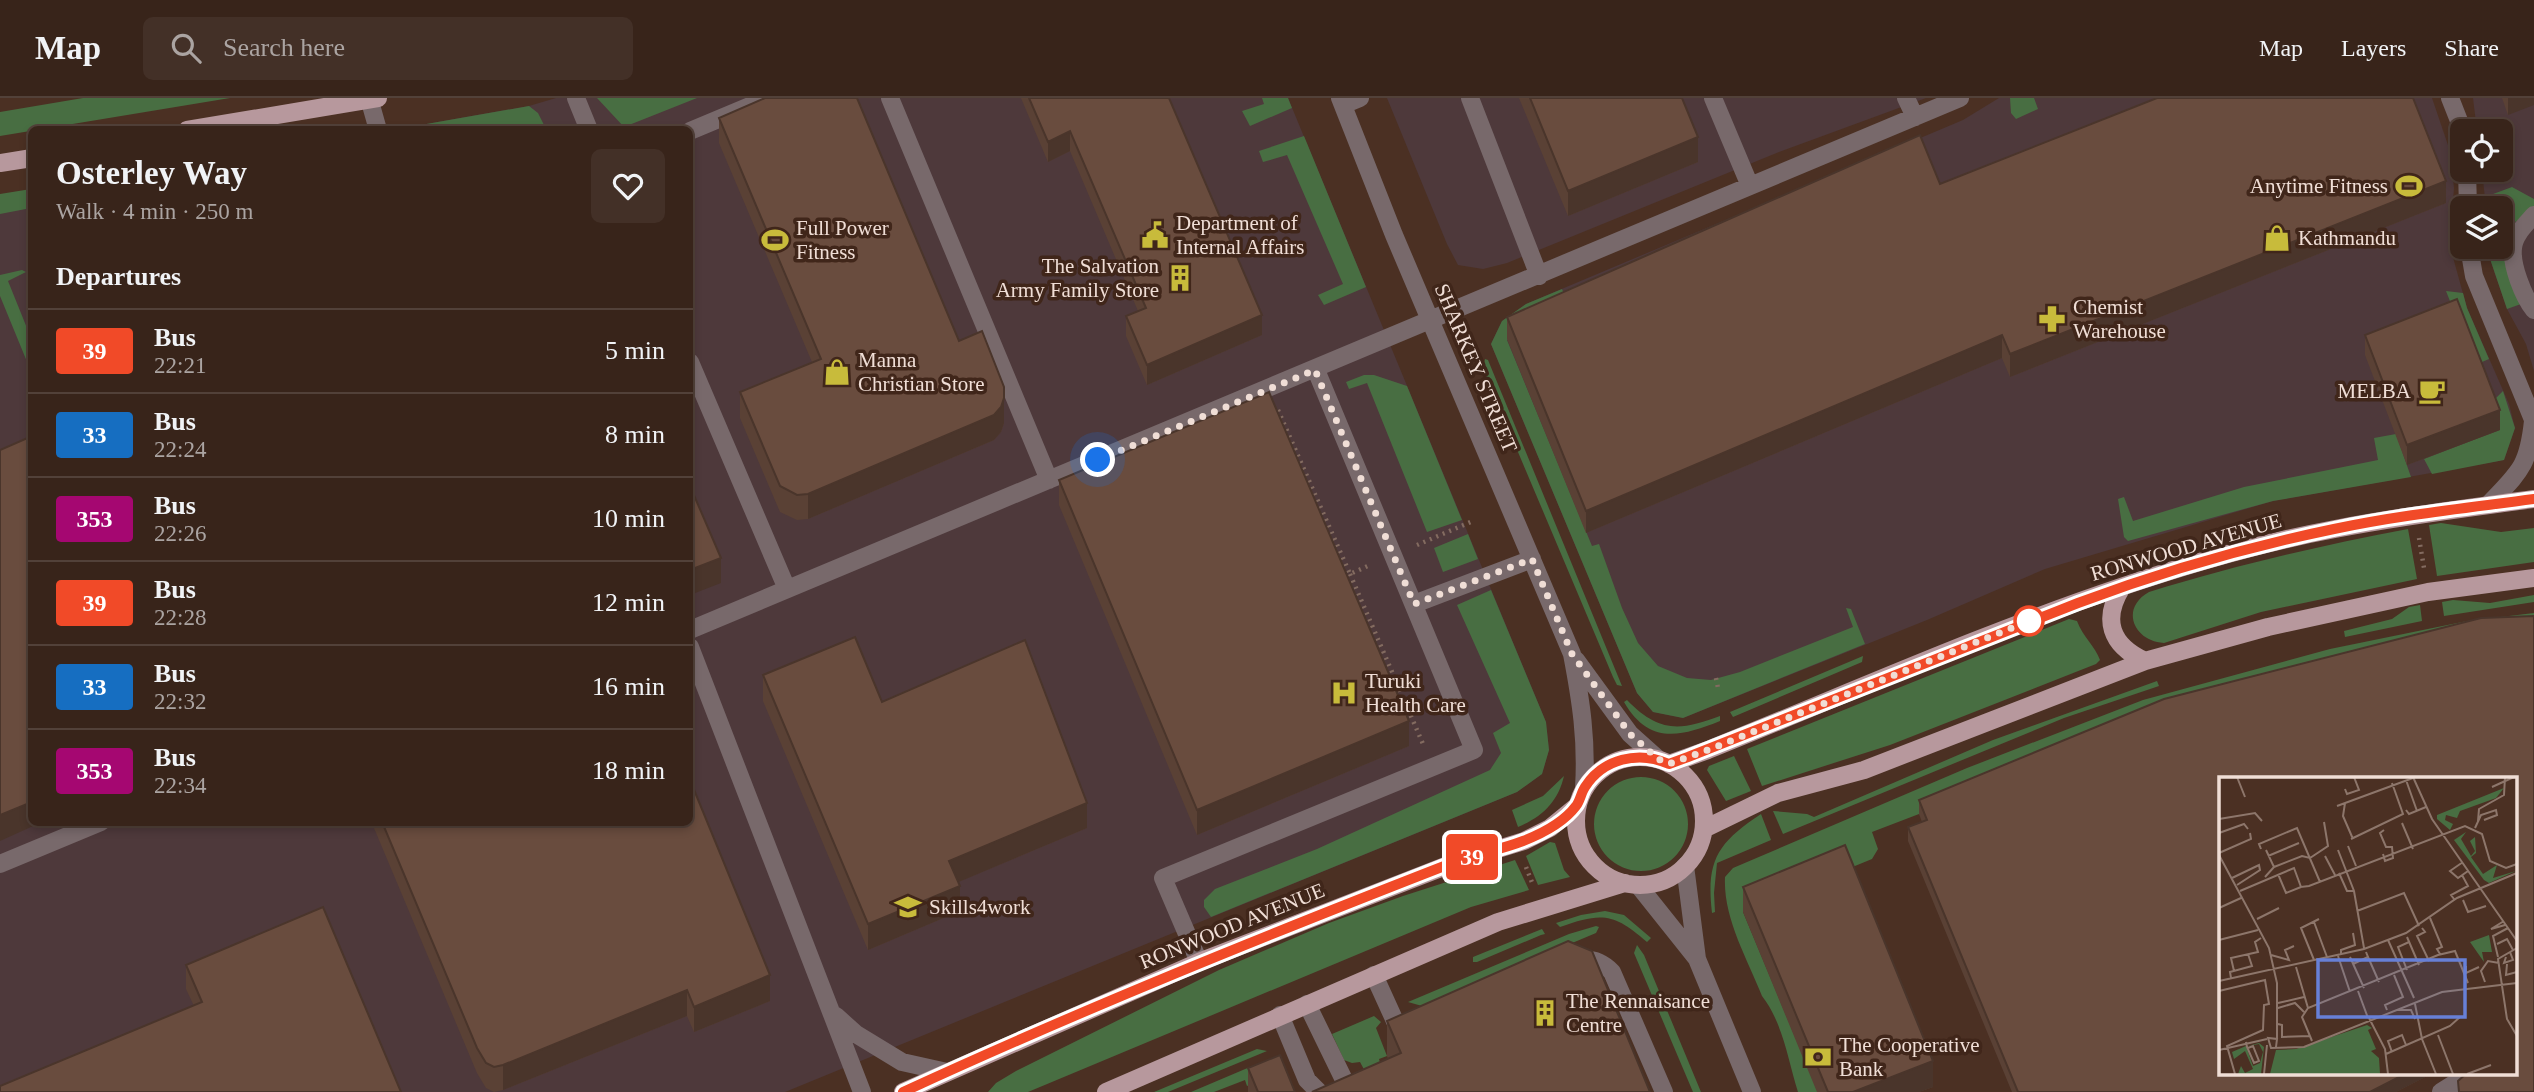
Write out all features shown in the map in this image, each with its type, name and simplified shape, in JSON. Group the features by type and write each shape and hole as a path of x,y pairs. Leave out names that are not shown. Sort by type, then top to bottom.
{"main road":[{"path":"210,126 372,98"},
{"path":"0,163 28,159"},
{"name":"RONWOOD AVENUE","path":"1663,761 1708,750 2012,627 2122,587 2256,548 2334,529 2534,499"},
{"path":"1704,829 1778,793 1864,770 2145,661 2268,627 2428,592 2534,578"},
{"path":"2122,587 2110,612 2111,624 2130,654 2145,661"},
{"path":"1105,1092 1498,922 1632,884 1656,883 1671,877 1685,866 1698,849 1704,829 1703,809 1697,790 1685,775 1663,761 1637,757 1616,761 1598,772 1584,788 1577,806 1575,826 1580,846 1591,863 1606,876 1632,884"},
{"name":"RONWOOD AVENUE","path":"903,1092 1199,962 1456,862 1524,841 1550,828 1577,806"}],"street":[{"path":"372,98 378,126"},
{"path":"576,98 587,126"},
{"path":"693,130 769,98"},
{"path":"890,98 1049,480"},
{"path":"1470,98 1539,276"},
{"path":"1713,98 1750,186"},
{"path":"1906,98 1915,117"},
{"path":"693,629 1961,98"},
{"path":"2450,98 2458,119"},
{"name":"SHARKEY STREET","path":"1348,100 1431,321 1572,654 1584,722 1584,788"},
{"path":"2534,215 2522,228 2513,247 2516,271 2526,300 2534,310"},
{"path":"2471,259 2474,276 2534,422 2530,452 2520,471 2488,505"},
{"path":"693,369 787,589"},
{"path":"1199,962 1163,878 1475,750 1315,370"},
{"path":"1414,604 1532,559"},
{"name":"SHARKEY STREET","path":"1572,654 1630,734 1663,761"},
{"path":"693,655 862,1092"},
{"path":"0,864 91,826"},
{"path":"1685,866 1697,959 1752,1092"},
{"path":"1632,884 1697,959"},
{"path":"1554,969 1588,959 1602,963 1612,972 1664,1092"},
{"path":"1374,975 1399,1030 1425,1020"},
{"path":"1307,1004 1350,1089"},
{"path":"831,1011 856,1034 902,1062 947,1072"},
{"path":"1280,1015 1311,1088"},
{"path":"2441,1092 2457,1082"}],"path":[{"path":"1275,405 1433,767"},
{"path":"1350,574 1473,522"},
{"path":"2417,527 2426,577"},
{"path":"1716,678 1718,688"},
{"path":"1522,859 1534,887"}],"shaded area":[{"path":"556,98 1288,98 1546,722 1549,750 1542,774 1517,792 785,1092 0,1092 0,197 28,192 28,826 693,826 693,126 415,126 529,106"},
{"path":"1387,98 1926,98 1779,152 1507,263 1483,269 1458,265"},
{"path":"1999,98 2432,98 2450,151 2450,182 2453,182 2454,188 2453,196 2450,196 2450,259 2454,259 2467,308 2509,404 2515,428 2504,460 2273,501 2045,569 1927,620 1683,718 1653,712 1637,693 1491,344 1502,321 1526,304 1963,120"},
{"path":"2473,98 2534,98 2534,371 2526,344 2507,309 2490,259 2513,259 2513,196 2485,196 2483,182 2513,182 2513,119 2476,119"}],"green space":[{"path":"83,98 230,98 61,126 28,126 28,131 0,136 0,112"},
{"path":"597,98 697,98 627,126 623,126"},
{"path":"1262,98 1288,98 1292,108 1250,126 1242,111 1264,104"},
{"path":"2010,98 2034,98 2038,109 2016,119 2011,113"},
{"path":"529,106 538,113 544,126 415,126"},
{"path":"1304,136 1366,287 1324,305 1318,295 1343,284 1287,155 1263,162 1259,151"},
{"path":"2512,187 2534,199 2534,209 2513,226 2513,196 2488,196"},
{"path":"28,189 28,209 0,214 0,194"},
{"path":"2490,259 2511,259 2521,304 2507,309"},
{"path":"22,270 26,272 8,281 28,331 28,364 0,296 0,275"},
{"path":"1562,289 1571,311 1507,340 1592,546 1599,544 1638,643 1658,666 1687,678 1711,680 1740,672 1853,627 1846,608 1851,609 1865,644 1683,718 1653,712 1637,693 1491,344 1502,321 1526,304"},
{"path":"2446,291 2463,293 2489,359 2475,365"},
{"path":"1485,359 1488,360 1622,686 1617,685 1613,677 1483,369"},
{"path":"1364,375 1374,375 1407,386 1462,520 1427,532 1367,383 1349,389 1346,382"},
{"path":"2503,391 2515,428 2504,460 2432,474 2424,459 2499,430 2490,404"},
{"path":"2396,434 2411,477 2273,501 2128,541 2124,537 2118,499 2124,497 2133,521 2244,487 2378,460 2374,438"},
{"path":"2441,523 2501,532 2534,528 2534,562 2437,576 2429,525"},
{"path":"2408,529 2417,579 2261,612 2164,643 2144,636 2134,623 2135,606 2149,592 2278,557"},
{"path":"1468,534 1478,559 1443,572 1434,548"},
{"path":"1491,590 1546,722 1549,750 1542,774 1517,792 1211,917 1204,907 1204,900 1215,889 1317,849 1490,770 1501,753 1493,733 1510,723 1457,605"},
{"path":"2534,595 2534,602 2444,616 2442,602 2453,600 2490,603"},
{"path":"2420,605 2422,621 2345,637 2344,631 2392,619 2409,607"},
{"path":"2534,613 2534,630 1919,814 1872,832 1878,849 1872,859 1743,912 1818,1092 1798,1092 1780,1030 1762,996 1732,923 1725,892 1725,877 1733,868 1967,768 2143,700 2330,649 2467,621"},
{"path":"2069,619 2077,621 2095,650 2100,660 2096,664 1890,745 1762,786 1747,749"},
{"path":"1863,656 1862,662 1733,717 1730,712"},
{"path":"2157,681 2159,686 2064,718 1783,834 1773,811 1814,817 1993,740"},
{"path":"1627,700 1649,719 1660,724 1681,726 1720,716 1720,721 1692,731 1666,734 1644,725 1624,702"},
{"path":"1734,756 1751,791 1726,801 1707,770 1709,766"},
{"path":"1564,776 1558,794 1548,807 1518,827 1512,810 1543,796"},
{"path":"1641,777 1659,781 1674,791 1684,806 1688,824 1684,842 1674,857 1659,867 1641,871 1623,867 1608,857 1598,842 1594,824 1598,806 1608,791 1623,781"},
{"path":"1761,814 1771,840 1717,863 1715,912 1712,913 1711,880 1718,855 1734,834"},
{"path":"1550,842 1555,843 1564,870 1570,877 1538,885 1526,856"},
{"path":"1515,860 1529,890 1471,907 1028,1092 988,1092 996,1083 1016,1071 1219,970 1329,923"},
{"path":"1605,911 1624,915 1651,938 1647,942 1625,925 1607,918 1587,919 1560,927 1556,923"},
{"path":"1599,927 1596,933 1422,1006 1408,1002 1569,934"},
{"path":"1542,929 1545,934 1473,962 1473,957"},
{"path":"1637,945 1644,955 1701,1092 1693,1092 1634,953"},
{"path":"1374,1016 1381,1022 1376,1028 1387,1056 1379,1059 1382,1070 1367,1075 1360,1062 1344,1060 1332,1034"},
{"path":"1257,1049 1267,1051 1168,1092 1154,1092"},
{"path":"1257,1064 1262,1079 1247,1086 1245,1080 1214,1092 1191,1092"}],"building":[{"path":"765,98 857,98 959,341 982,331 1004,387 1001,407 994,415 808,494 797,495 780,486 740,392 821,359 719,118"},
{"path":"1029,98 1169,98 1262,315 1147,365 1126,316 1146,308 1070,131 1048,142"},
{"path":"1530,98 1682,98 1698,137 1568,191"},
{"path":"2157,98 2413,98 2446,181 2010,354 2002,335 1586,511 1507,317 1920,135 1940,184"},
{"name":"MELBA","path":"2457,299 2500,410 2407,445 2365,335"},
{"path":"1269,392 1409,721 1197,810 1059,480"},
{"path":"28,438 28,804 0,815 0,450"},
{"path":"693,493 721,558 693,569"},
{"path":"2534,616 2534,1092 2459,1092 2458,1081 2466,1074 2516,1074 2516,777 2219,777 2219,1074 2405,1074 2370,1092 2018,1092 1908,827 1927,820 1919,800 2164,699 2481,618"},
{"path":"855,637 882,702 1025,640 1087,803 949,861 960,886 868,924 763,675"},
{"path":"693,787 770,975 694,1007 687,990 503,1065 494,1067 486,1063 477,1048 384,826 693,826"},
{"path":"1845,845 1933,1061 1853,1092 1828,1092 1743,887"},
{"path":"323,907 401,1092 0,1092 0,1086 202,1002 186,965"},
{"path":"1568,941 1592,951 1650,1092 1312,1092 1401,1053 1387,1021"},
{"path":"1280,1055 1295,1092 1258,1092 1248,1068"}],"bus line":[{"name":"39","path":"903,1092 1199,962 1456,862 1524,841 1550,828 1577,806 1584,788 1598,772 1616,761 1637,757 1658,759 1669,764 2012,627 2122,587 2256,548 2334,529 2534,499"}],"place":[{"name":"Anytime Fitness","path":"2409,186"},
{"name":"Department of Internal Affairs","path":"1155,235"},
{"name":"Kathmandu","path":"2277,238"},
{"name":"Full Power Fitness","path":"775,240"},
{"name":"The Salvation Army Family Store","path":"1180,278"},
{"name":"Chemist Warehouse","path":"2052,319"},
{"name":"Manna Christian Store","path":"837,372"},
{"name":"MELBA","path":"2432,391"},
{"name":"Turuki Health Care","path":"1344,693"},
{"name":"Skills4work","path":"908,907"},
{"name":"The Rennaisance Centre","path":"1545,1013"},
{"name":"The Cooperative Bank","path":"1818,1057"}],"route":[{"path":"1098,460 1315,370 1414,604 1532,559 1572,654 1630,734 1658,759 1669,764 2034,619 2029,621"}]}
